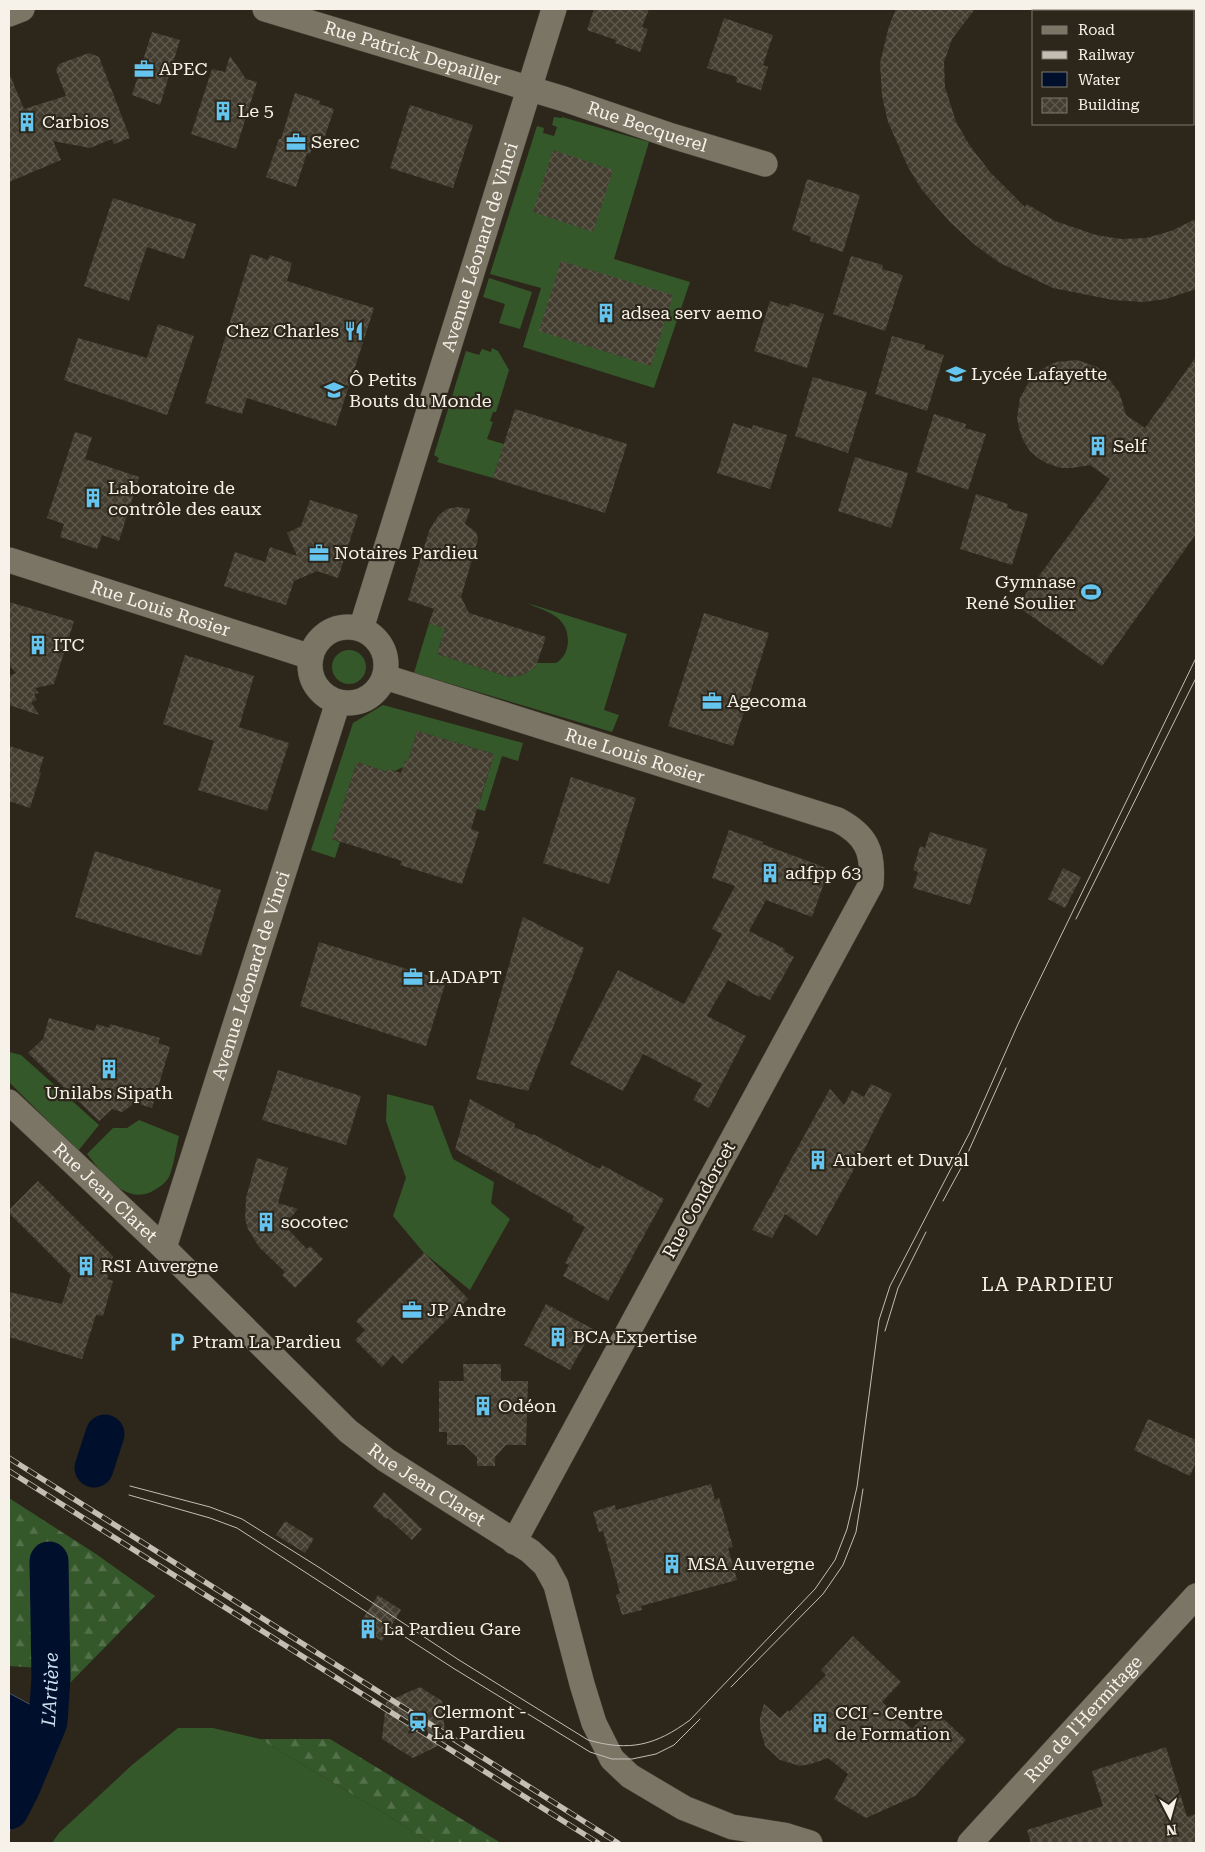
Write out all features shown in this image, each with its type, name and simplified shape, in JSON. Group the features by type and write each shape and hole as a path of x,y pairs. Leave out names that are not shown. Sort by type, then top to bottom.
{"street":[{"path":"9,14 22,9"},
{"name":"Rue Patrick Depailler","path":"265,9 529,89"},
{"name":"Avenue Léonard de Vinci","path":"361,629 554,9"},
{"name":"Rue Becquerel","path":"529,89 765,164"},
{"name":"Rue Louis Rosier","path":"9,560 311,657"},
{"path":"348,627 361,629 374,636 383,648 386,662 385,677 378,690 367,699 353,703 338,702 326,696 316,685 311,671 311,657 316,645 325,636 336,630 348,627"},
{"name":"Rue Louis Rosier","path":"385,677 838,820 851,827 860,835 868,847 870,856"},
{"name":"Avenue Léonard de Vinci","path":"164,1248 338,702"},
{"name":"Rue Condorcet","path":"514,1542 871,884 873,867 870,856"},
{"name":"Rue Jean Claret","path":"9,1102 164,1248 348,1431 386,1460 530,1551 545,1565 556,1585 594,1723 612,1758 630,1776 684,1808 732,1827 784,1835 810,1843"},
{"name":"Rue de l'Hermitage","path":"970,1843 1196,1596"}],"green space":[{"path":"554,117 562,117 649,142 614,259 690,282 654,388 523,347 541,288 490,274 537,126 544,128 543,133 554,136 557,127 552,125"},
{"path":"489,278 532,292 520,329 499,323 505,304 483,297"},
{"path":"492,348 498,351 509,370 496,412 493,412 490,421 493,422 487,439 504,444 493,478 437,462 439,458 434,455 466,351 479,355 482,349 491,352"},
{"path":"527,603 627,634 604,710 619,715 612,732 414,673 430,620 445,629 437,654 509,677 523,675 535,667 537,663 556,663 563,656 567,647 567,632 564,625 548,612"},
{"path":"349,650 356,651 361,655 365,660 365,674 361,679 356,683 349,684 342,683 337,679 333,674 332,667 333,660 337,655 342,651"},
{"path":"383,705 523,743 518,761 502,756 485,811 461,805 480,801 494,754 417,731 408,762 405,761 403,767 395,771 388,769 387,772 357,762 332,839 340,842 335,858 311,850 353,723"},
{"path":"9,1052 21,1055 99,1125 78,1151 9,1082"},
{"path":"387,1094 433,1106 453,1159 494,1182 491,1203 510,1219 470,1290 424,1253 393,1216 406,1178 386,1121"},
{"path":"139,1120 179,1136 169,1177 156,1189 141,1195 132,1194 115,1185 87,1154 113,1128 127,1128"},
{"path":"9,1498 96,1554 155,1596 69,1684 41,1668 9,1666"},
{"path":"178,1728 213,1728 260,1739 431,1843 52,1843 59,1833 132,1765"},
{"path":"260,1739 330,1739 501,1843 431,1843"}],"water":[{"path":"9,1693 57,1719 9,1833"}],"building":[{"path":"594,9 649,9 642,27 648,29 640,52 615,43 616,40 587,30"},
{"path":"896,9 975,9 952,39 944,62 945,87 956,122 970,146 990,172 1025,207 1027,204 1055,221 1096,235 1121,239 1146,238 1171,231 1196,219 1196,289 1166,299 1143,302 1113,300 1053,288 1000,263 975,245 950,222 922,190 908,167 888,122 882,96 880,63 889,26"},
{"path":"724,18 773,35 763,65 768,67 761,90 736,82 737,77 707,68"},
{"name":"APEC","path":"152,32 180,40 160,105 132,95"},
{"path":"89,53 99,57 130,138 114,144 112,139 90,148 53,141 61,160 9,182 9,73 24,109 66,96 56,70 59,64"},
{"name":"Le 5","path":"230,56 246,79 257,82 236,149 191,134 212,69 225,72"},
{"name":"Serec","path":"295,93 320,101 319,104 334,109 325,136 317,133 310,154 307,153 296,187 266,177 279,139 281,139"},
{"path":"410,105 473,125 453,188 390,168"},
{"path":"553,150 613,170 593,232 533,212"},
{"path":"807,179 860,195 843,252 810,241 811,237 792,230"},
{"path":"113,198 196,224 184,259 147,247 129,301 84,286"},
{"path":"251,254 268,260 270,255 292,263 287,281 374,308 336,426 247,398 242,414 205,403"},
{"path":"851,256 883,265 882,269 903,275 885,331 833,314"},
{"name":"adsea serv aemo","path":"561,261 673,295 651,366 539,331"},
{"path":"770,301 789,307 790,303 824,314 807,368 754,351"},
{"path":"158,324 194,336 167,415 64,380 78,338 147,358"},
{"path":"892,336 925,345 924,349 944,355 927,411 875,394"},
{"path":"1196,357 1196,534 1102,666 1017,606 1110,479 1090,465 1061,468 1046,463 1030,451 1023,440 1017,418 1020,398 1031,378 1038,371 1056,362 1077,360 1097,367 1105,374 1119,392 1126,415 1145,428"},
{"path":"813,377 867,392 848,453 795,436"},
{"path":"515,409 627,444 605,513 493,478"},
{"path":"934,414 966,424 965,428 986,434 968,490 916,472"},
{"path":"733,423 752,429 753,425 787,435 770,489 717,473"},
{"name":"Laboratoire de contrôle des eaux","path":"75,432 92,437 85,459 139,477 119,541 102,535 97,549 60,537 64,524 47,518"},
{"path":"855,457 908,473 891,528 838,511"},
{"path":"976,494 1008,504 1007,508 1028,514 1012,565 960,549"},
{"name":"Notaires Pardieu","path":"310,500 358,515 338,578 317,571 294,581 286,605 224,586 235,552 265,562 270,547 297,556 287,533 301,526"},
{"path":"458,507 470,509 465,524 476,532 478,539 461,597 469,613 546,637 535,667 523,675 509,677 437,654 445,629 429,623 434,609 408,600 429,531 439,515 447,509"},
{"name":"ITC","path":"9,602 74,621 54,684 35,688 39,693 34,694 37,700 31,702 39,715 9,705 9,676 16,673 9,665"},
{"name":"Agecoma","path":"704,613 769,633 733,746 668,726"},
{"path":"185,655 254,676 239,727 289,743 267,811 198,790 214,741 163,724"},
{"path":"417,731 494,754 471,829 479,832 462,884 400,865 402,861 332,839 357,762 387,772 388,769 401,773 405,761 408,762"},
{"path":"9,746 44,757 30,808 9,801"},
{"path":"571,777 636,798 609,884 543,863"},
{"path":"729,830 829,869 812,917 766,900 749,931 785,949 784,951 794,957 770,1000 760,995 759,997 728,980 707,1016 746,1036 709,1108 693,1100 702,1084 643,1054 623,1091 570,1064 618,970 684,1004 722,934 712,929 735,886 712,878"},
{"path":"930,832 987,849 970,905 913,888 918,872 913,870 920,846 925,848"},
{"path":"95,851 221,890 201,956 75,917"},
{"path":"1063,868 1081,877 1065,908 1048,899"},
{"path":"523,917 584,948 528,1091 476,1079"},
{"path":"319,942 446,981 426,1046 300,1006"},
{"name":"Unilabs Sipath","path":"49,1018 94,1031 97,1024 109,1028 110,1024 160,1038 158,1043 170,1047 152,1108 135,1103 122,1112 112,1109 99,1121 28,1053 43,1039"},
{"path":"278,1070 361,1096 346,1145 262,1120"},
{"name":"Aubert et Duval","path":"871,1084 892,1094 858,1162 817,1236 785,1214 772,1238 752,1230 830,1089 844,1105 852,1090 864,1097"},
{"path":"470,1099 515,1124 514,1127 533,1134 600,1169 602,1165 664,1199 608,1301 563,1276 569,1265 565,1263 585,1227 572,1220 574,1216 455,1149"},
{"name":"socotec","path":"257,1158 288,1168 278,1203 298,1209 284,1225 307,1249 310,1246 323,1259 295,1288 282,1275 285,1272 259,1247 248,1229 245,1219 246,1198"},
{"name":"RSI Auvergne","path":"38,1181 113,1256 107,1279 113,1281 103,1316 96,1315 82,1359 9,1337 9,1292 62,1304 71,1275 9,1213 9,1210"},
{"name":"JP Andre","path":"424,1253 468,1299 402,1364 393,1355 382,1367 355,1340 365,1330 356,1321"},
{"name":"BCA Expertise","path":"546,1304 593,1329 570,1370 524,1345"},
{"name":"Odéon","path":"463,1364 501,1364 501,1381 528,1381 526,1445 506,1445 495,1457 495,1466 477,1466 477,1457 464,1445 447,1445 447,1432 439,1432 439,1381 464,1381"},
{"path":"1148,1419 1196,1440 1196,1462 1190,1476 1134,1450"},
{"name":"MSA Auvergne","path":"711,1484 715,1500 719,1498 733,1547 728,1548 737,1580 641,1606 642,1610 622,1615 616,1595 620,1593 603,1531 599,1532 593,1512 615,1505 616,1510"},
{"path":"384,1492 422,1529 412,1540 373,1507"},
{"path":"285,1521 314,1539 305,1553 276,1535"},
{"path":"378,1595 401,1610 382,1641 359,1625"},
{"name":"CCI - Centre de Formation","path":"853,1636 901,1682 882,1702 912,1729 932,1708 966,1740 915,1796 866,1818 834,1799 848,1774 828,1758 800,1766 780,1760 765,1746 760,1728 760,1718 764,1704 780,1718 788,1710 789,1712 826,1675 821,1670"},
{"path":"420,1687 442,1701 446,1742 413,1758 382,1739 386,1702"},
{"path":"1166,1747 1187,1817 1196,1814 1196,1843 1031,1843 1027,1830 1103,1806 1092,1771"}],"waterway":[{"name":"L'Artière","path":"94,1468 105,1434"},
{"name":"L'Artière","path":"9,1810 20,1789 48,1722 51,1677 49,1561"}],"tram line":[{"path":"130,1486 210,1507 242,1519 459,1660 588,1740 603,1744 630,1746 642,1744 666,1735 690,1720 815,1589 835,1560 847,1529 857,1487 879,1320 890,1286 970,1132 1018,1024 1196,658"},
{"path":"1076,919 1196,678"},
{"path":"943,1201 961,1168 1006,1068"},
{"path":"885,1331 898,1288 926,1232"},
{"path":"731,1687 823,1594 843,1565 856,1532 863,1489"},
{"path":"129,1495 210,1518 237,1528 453,1668 590,1752 612,1759 632,1759 656,1754 674,1745 700,1719"}],"railway":[{"path":"9,1458 618,1843"},
{"path":"9,1471 598,1843"}],"place":[{"name":"APEC","path":"144,69"},
{"name":"Le 5","path":"223,111"},
{"name":"Carbios","path":"27,122"},
{"name":"Serec","path":"296,142"},
{"name":"adsea serv aemo","path":"606,313"},
{"name":"Chez Charles","path":"354,331"},
{"name":"Lycée Lafayette","path":"956,374"},
{"name":"Ô Petits Bouts du Monde","path":"334,390"},
{"name":"Self","path":"1098,446"},
{"name":"Laboratoire de contrôle des eaux","path":"93,498"},
{"name":"Notaires Pardieu","path":"319,553"},
{"name":"Gymnase René Soulier","path":"1091,592"},
{"name":"ITC","path":"38,645"},
{"name":"Agecoma","path":"712,701"},
{"name":"adfpp 63","path":"770,873"},
{"name":"LADAPT","path":"413,977"},
{"name":"Unilabs Sipath","path":"109,1069"},
{"name":"Aubert et Duval","path":"818,1160"},
{"name":"socotec","path":"266,1222"},
{"name":"RSI Auvergne","path":"86,1266"},
{"name":"JP Andre","path":"412,1310"},
{"name":"BCA Expertise","path":"558,1337"},
{"name":"Ptram La Pardieu","path":"177,1342"},
{"name":"Odéon","path":"483,1406"},
{"name":"MSA Auvergne","path":"672,1564"},
{"name":"La Pardieu Gare","path":"368,1629"},
{"name":"Clermont - La Pardieu","path":"418,1722"},
{"name":"CCI - Centre de Formation","path":"820,1723"}],"district":[{"name":"LA PARDIEU","path":"1048,1284"}]}
